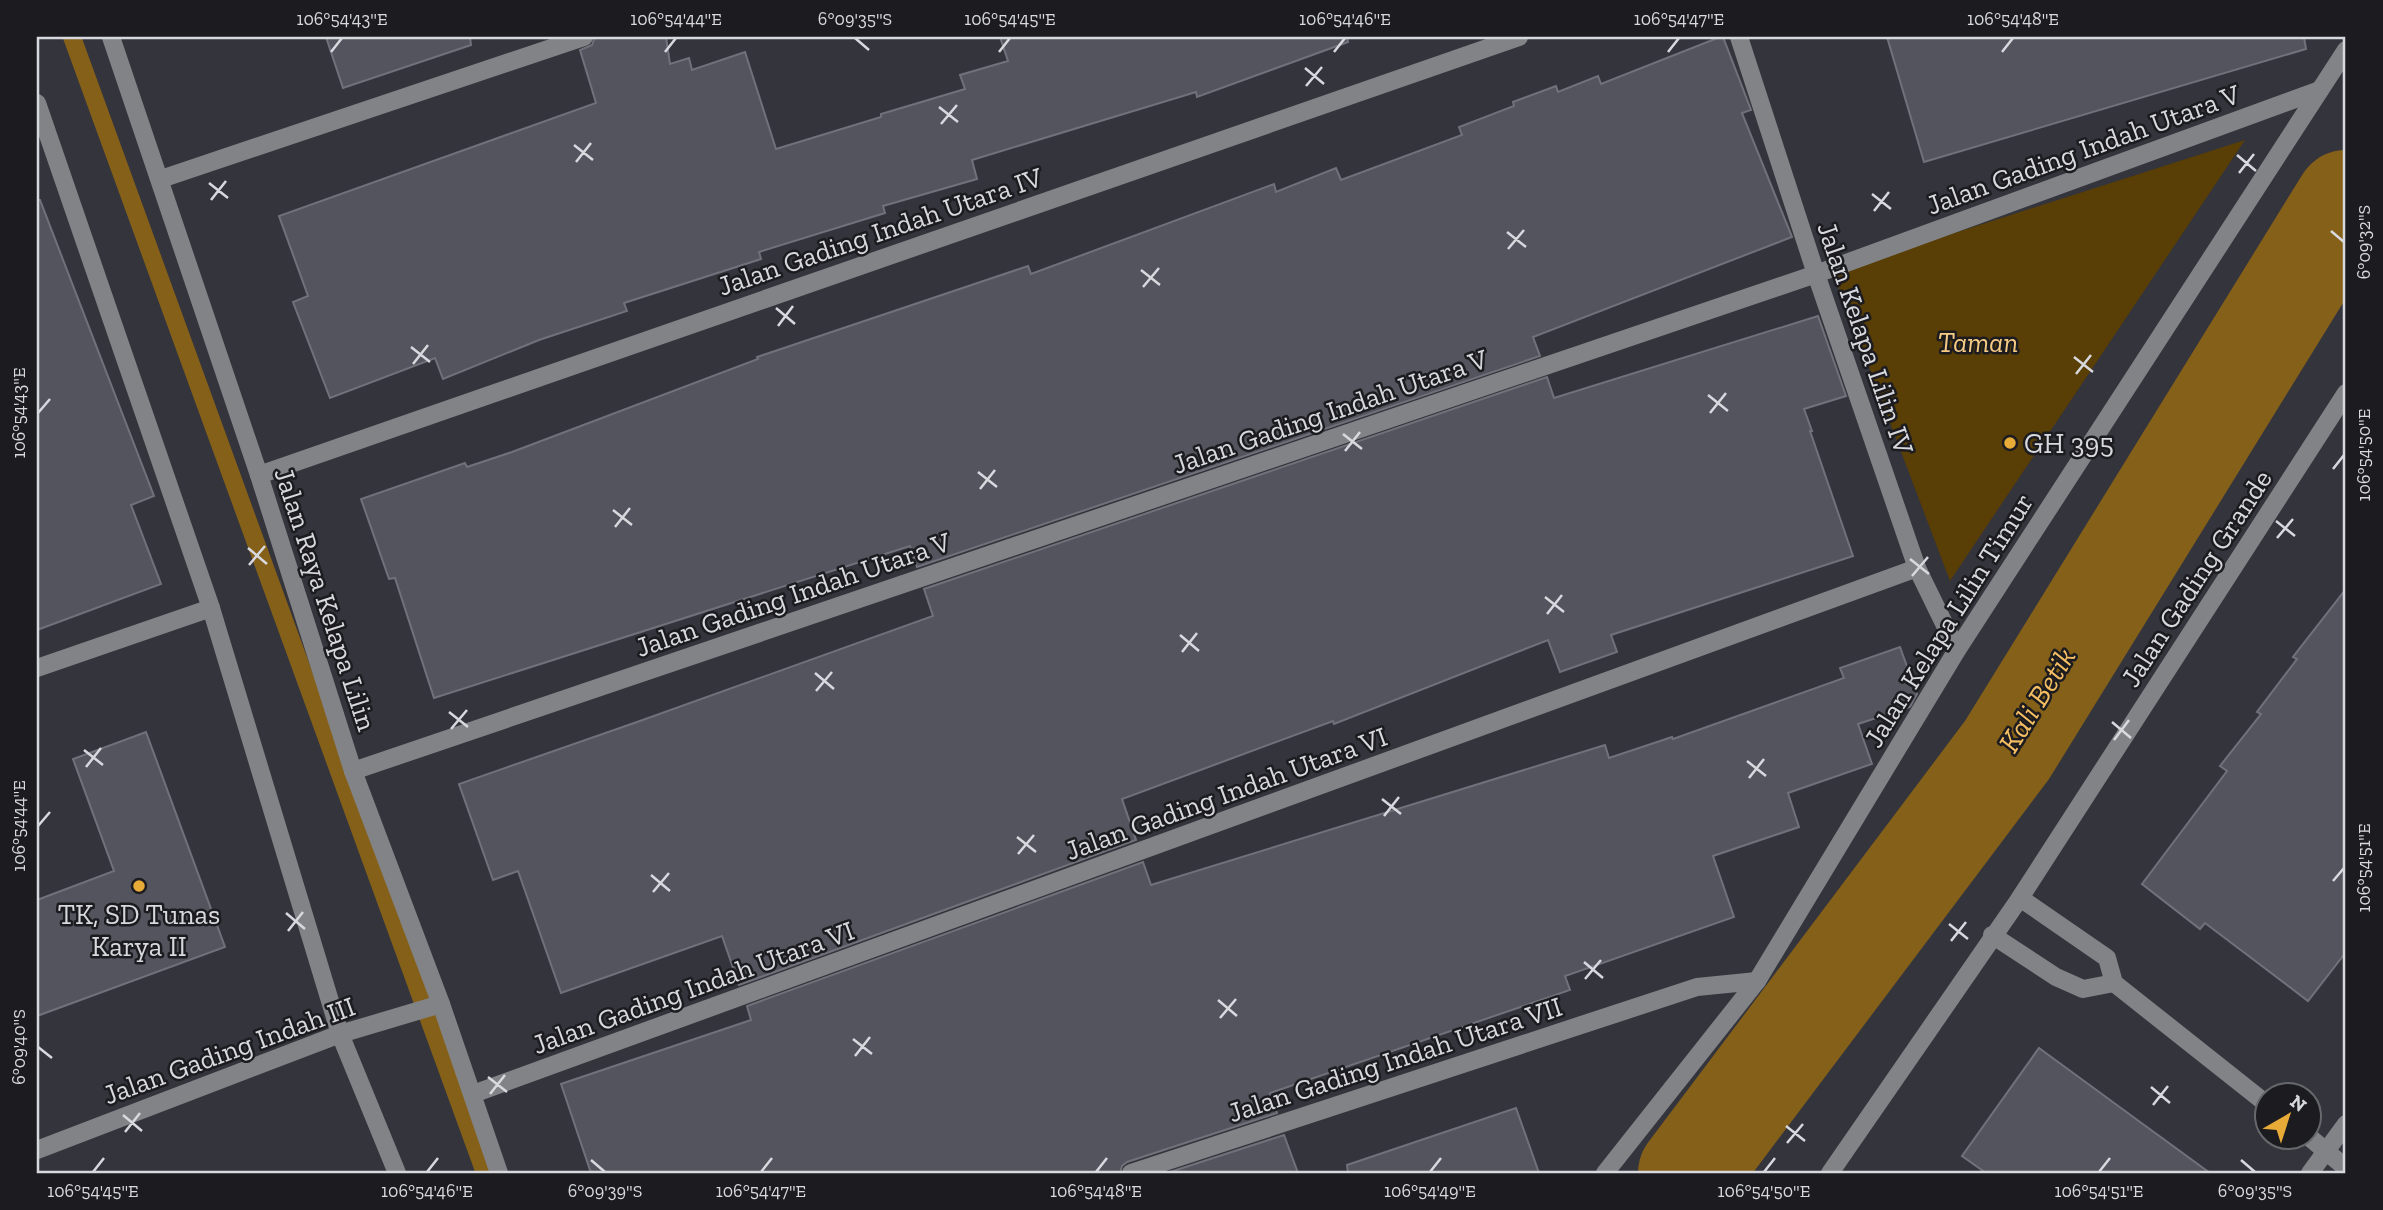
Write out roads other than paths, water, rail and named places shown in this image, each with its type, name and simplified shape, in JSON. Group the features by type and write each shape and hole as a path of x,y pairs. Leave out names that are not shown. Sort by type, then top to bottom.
{"street":[{"name":"Jalan Raya Kelapa Lilin","path":"111,37 259,475 353,771 473,1094 499,1173"},
{"path":"161,179 584,37"},
{"name":"Jalan Gading Indah Utara IV","path":"259,475 1519,37"},
{"name":"Jalan Kelapa Lilin IV","path":"1738,37 1917,568 1957,650"},
{"name":"Jalan Kelapa Lilin Timur","path":"1605,1173 1757,981 1957,650 2346,50"},
{"name":"Jalan Gading Indah Utara V","path":"353,771 1816,274 2320,90"},
{"path":"37,103 211,608 340,1034 397,1173"},
{"name":"Jalan Gading Grande","path":"1829,1173 2020,898 2346,393"},
{"name":"Jalan Gading Indah Utara VI","path":"473,1094 1917,568"},
{"path":"37,668 211,608"},
{"path":"2020,898 2107,958 2114,983 2254,1095"},
{"path":"1992,935 2056,977 2083,989 2114,983"},
{"name":"Jalan Gading Indah Utara VII","path":"1132,1173 1697,987 1757,981"},
{"name":"Jalan Gading Indah III","path":"37,1150 340,1034 438,1005"},
{"path":"2310,1173 2346,1124"},
{"path":"2326,1151 2346,1168"}],"waterway":[{"path":"72,37 485,1173"},
{"name":"Kali Betik","path":"1689,1173 2007,750 2346,201"}],"place":[{"name":"GH 395","path":"2010,443"},
{"name":"TK, SD Tunas Karya II","path":"139,886"}],"park label":[{"name":"Taman","path":"1978,342"}]}
